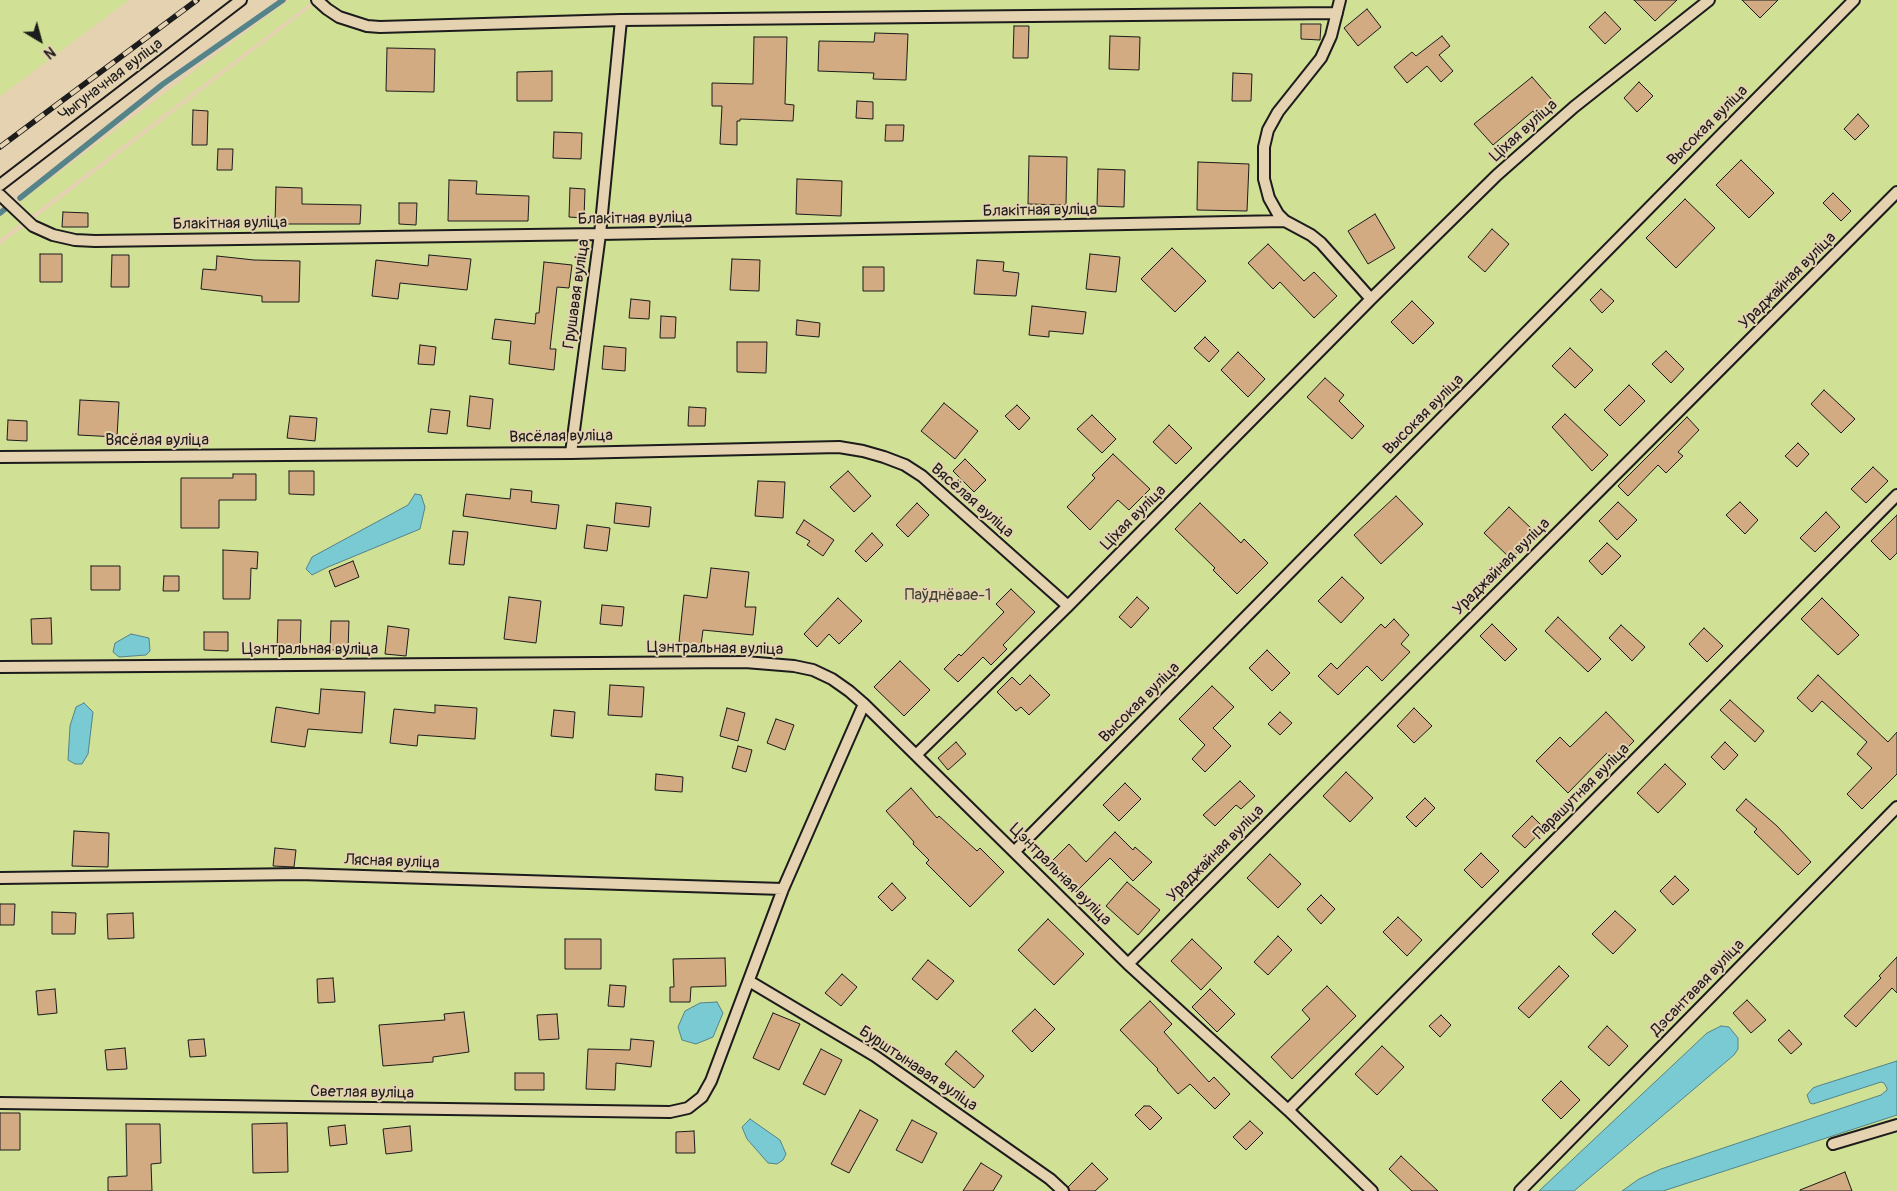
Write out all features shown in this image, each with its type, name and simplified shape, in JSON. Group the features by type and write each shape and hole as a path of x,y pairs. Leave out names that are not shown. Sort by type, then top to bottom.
{"lane":[{"name":"Чыгуначная вуліца","path":"0,185 241,0"},
{"path":"317,0 339,17 367,26 620,20 1337,14"},
{"path":"1340,0 1331,36 1320,58 1278,112 1268,130 1264,147 1264,179 1273,206 1285,221 1312,235 1321,243 1371,299"},
{"name":"Ціхая вуліца","path":"916,755 1068,606 1371,299 1497,175 1548,129 1709,0"},
{"name":"Высокая вуліца","path":"1015,851 1854,0"},
{"name":"Грушавая вуліца","path":"571,453 600,234 620,20"},
{"name":"Ураджайная вуліца","path":"1128,964 1897,192"},
{"name":"Блакітная вуліца","path":"0,195 33,226 53,235 75,240 95,241 1285,221"},
{"name":"Вясёлая вуліца","path":"0,457 571,453 839,447 863,451 905,465 936,488 1068,606"},
{"name":"Парашутная вуліца","path":"1288,1110 1897,496"},
{"name":"Цэнтральная вуліца","path":"0,667 770,663 813,670 850,690 1128,964 1288,1110 1372,1191"},
{"name":"Светлая вуліца","path":"0,1102 670,1112 688,1108 702,1097 711,1081 784,889 864,704"},
{"name":"Дэсантавая вуліца","path":"1520,1191 1897,807"},
{"name":"Лясная вуліца","path":"0,878 299,874 784,889"},
{"name":"Бурштынавая вуліца","path":"749,981 875,1056 1050,1179 1063,1191"},
{"path":"1833,1144 1897,1124"}],"green space":[{"path":"0,0 129,0 0,96"},
{"path":"289,0 314,0 0,239 0,217"},
{"name":"Паўднёвае-1","path":"320,0 1897,0 1897,1191 0,1191 0,245"}],"water":[{"path":"415,494 421,495 425,507 420,529 312,575 306,569 312,557 408,505"},
{"path":"131,634 149,638 150,651 146,655 119,657 113,652 115,643"},
{"path":"84,703 93,712 88,754 82,764 75,764 68,760 70,726 76,707"},
{"path":"717,1002 723,1013 713,1037 696,1044 682,1040 678,1027 685,1011 700,1003"},
{"path":"1721,1026 1729,1027 1738,1038 1738,1049 1734,1055 1574,1191 1539,1191 1707,1033"},
{"path":"1897,1061 1897,1115 1663,1191 1622,1191 1639,1179 1661,1169 1881,1095 1887,1088 1881,1082 1813,1104 1810,1103 1807,1095 1813,1088 1818,1086"},
{"path":"750,1119 780,1140 786,1154 783,1160 777,1164 768,1163 747,1139 742,1127"}],"building":[{"path":"1634,0 1677,0 1655,21"},
{"path":"1742,0 1778,0 1760,18"},
{"path":"1367,9 1381,27 1358,46 1344,28"},
{"path":"1605,12 1621,29 1605,44 1589,27"},
{"path":"1301,24 1321,24 1320,40 1301,39"},
{"path":"1014,26 1029,26 1028,58 1013,58"},
{"path":"875,33 908,34 906,80 873,79 874,73 818,71 819,41 874,42"},
{"path":"1110,36 1140,37 1139,70 1109,69"},
{"path":"1442,36 1450,46 1439,55 1453,71 1441,82 1427,66 1407,83 1394,67 1412,52 1416,56"},
{"path":"754,37 787,37 785,104 794,105 793,121 740,119 740,121 737,121 737,145 720,144 722,106 712,106 712,83 753,84"},
{"path":"387,48 435,49 434,92 386,91"},
{"path":"552,71 552,101 517,101 517,72"},
{"path":"1233,73 1252,74 1251,101 1232,101"},
{"path":"1532,77 1553,101 1536,115 1533,111 1493,145 1474,124"},
{"path":"1639,82 1653,96 1637,112 1624,98"},
{"path":"857,101 873,102 873,119 856,118"},
{"path":"193,110 208,111 207,145 192,145"},
{"path":"1858,114 1869,126 1855,140 1844,129"},
{"path":"886,125 904,125 903,141 885,141"},
{"path":"554,132 582,133 581,159 553,158"},
{"path":"218,149 233,149 232,170 217,170"},
{"path":"1029,156 1067,157 1066,205 1028,204"},
{"path":"1741,160 1774,193 1749,218 1716,185"},
{"path":"1198,162 1249,164 1247,211 1197,210"},
{"path":"1098,169 1125,170 1124,207 1097,206"},
{"path":"797,179 842,181 841,216 796,214"},
{"path":"449,180 477,181 476,194 529,196 528,221 448,221"},
{"path":"276,187 302,188 302,204 361,205 360,224 275,224"},
{"path":"570,188 585,189 584,218 569,217"},
{"path":"1833,193 1851,211 1841,221 1823,203"},
{"path":"1685,199 1715,228 1676,268 1646,238"},
{"path":"399,203 417,203 416,225 399,224"},
{"path":"63,212 88,213 88,227 62,227"},
{"path":"1375,214 1395,248 1368,264 1348,231"},
{"path":"1492,229 1509,244 1485,272 1468,257"},
{"path":"1268,244 1304,281 1314,272 1337,296 1314,318 1280,282 1273,289 1248,263"},
{"path":"1172,248 1206,281 1175,312 1141,279"},
{"path":"40,254 62,254 62,282 40,282"},
{"path":"1090,254 1120,257 1116,292 1086,289"},
{"path":"112,255 129,255 129,287 111,287"},
{"path":"429,255 471,259 467,290 400,283 398,299 372,296 376,260 428,266"},
{"path":"217,256 254,260 300,261 299,302 262,302 262,296 201,289 203,269 216,270"},
{"path":"732,259 760,260 759,291 730,290"},
{"path":"977,260 1004,262 1003,271 1019,273 1016,296 974,294"},
{"path":"544,262 572,265 569,288 557,287 550,349 556,349 554,370 509,364 511,341 492,339 495,319 535,324 536,313 539,313"},
{"path":"863,267 884,267 884,291 863,291"},
{"path":"1601,289 1614,301 1602,313 1590,300"},
{"path":"631,299 650,301 649,319 629,318"},
{"path":"1412,301 1434,323 1413,344 1391,322"},
{"path":"1032,306 1086,312 1083,334 1049,331 1049,337 1029,335"},
{"path":"661,316 676,317 675,338 660,338"},
{"path":"797,320 820,323 819,337 796,335"},
{"path":"1205,337 1219,351 1209,362 1194,348"},
{"path":"737,342 767,342 766,373 737,372"},
{"path":"420,345 436,347 434,365 418,364"},
{"path":"604,346 626,348 625,371 602,369"},
{"path":"1570,348 1593,370 1575,388 1552,366"},
{"path":"1666,351 1684,369 1671,383 1652,364"},
{"path":"1238,352 1265,379 1248,397 1221,370"},
{"path":"1325,378 1344,395 1339,401 1364,426 1352,439 1307,397"},
{"path":"1629,385 1645,401 1620,426 1604,410"},
{"path":"1824,390 1855,419 1841,433 1811,404"},
{"path":"470,396 493,399 490,429 467,426"},
{"path":"80,400 119,402 117,437 78,435"},
{"path":"944,403 978,431 955,459 921,431"},
{"path":"1017,405 1030,418 1019,430 1005,416"},
{"path":"689,407 706,408 705,426 688,426"},
{"path":"431,409 450,411 447,434 428,432"},
{"path":"1565,414 1608,455 1592,471 1552,427"},
{"path":"1092,415 1116,439 1102,453 1077,429"},
{"path":"290,416 317,418 315,441 287,438"},
{"path":"1687,417 1699,430 1678,452 1683,456 1666,473 1658,465 1628,496 1618,486"},
{"path":"8,420 27,421 27,441 7,440"},
{"path":"1169,425 1192,448 1176,464 1153,442"},
{"path":"1798,443 1809,454 1797,467 1785,456"},
{"path":"1113,454 1150,489 1129,510 1118,500 1090,530 1067,507 1095,478 1092,475"},
{"path":"965,459 986,480 974,492 953,471"},
{"path":"1873,467 1888,481 1866,503 1851,489"},
{"path":"289,471 314,471 314,495 289,494"},
{"path":"848,471 871,496 854,512 830,487"},
{"path":"233,474 256,474 256,500 219,500 219,528 181,528 181,478 233,478"},
{"path":"758,481 785,482 783,518 755,516"},
{"path":"511,489 532,491 531,502 559,505 556,529 463,516 466,494 510,499"},
{"path":"1396,496 1423,524 1381,564 1354,535"},
{"path":"1618,502 1637,520 1617,540 1599,521"},
{"path":"1740,502 1758,520 1745,534 1726,515"},
{"path":"616,503 651,507 649,527 614,523"},
{"path":"917,503 929,515 908,537 896,525"},
{"path":"1200,503 1241,543 1244,539 1268,563 1237,594 1213,570 1215,568 1175,529"},
{"path":"1509,507 1536,533 1511,559 1484,533"},
{"path":"1826,512 1840,527 1815,552 1800,538"},
{"path":"1897,515 1897,553 1890,560 1871,541"},
{"path":"804,520 834,540 823,556 807,545 810,541 796,533"},
{"path":"587,525 610,528 607,551 584,548"},
{"path":"453,531 468,532 464,565 449,564"},
{"path":"872,533 883,545 866,562 855,551"},
{"path":"1607,543 1621,556 1602,575 1589,561"},
{"path":"223,550 258,552 257,569 251,568 250,599 223,599"},
{"path":"353,561 359,577 335,587 329,571"},
{"path":"91,566 120,566 120,590 91,590"},
{"path":"711,568 749,572 745,607 756,607 753,635 703,630 701,645 679,642 684,595 707,598"},
{"path":"164,576 179,576 179,591 163,591"},
{"path":"1342,577 1364,598 1341,623 1318,601"},
{"path":"1011,589 1035,612 1003,645 1007,649 991,665 983,657 958,682 944,669 959,654 961,656 1004,612 996,604"},
{"path":"509,597 541,601 536,643 504,639"},
{"path":"1137,597 1149,608 1131,628 1119,617"},
{"path":"838,598 862,621 839,644 829,634 817,647 804,634"},
{"path":"1822,598 1859,635 1838,655 1801,619"},
{"path":"602,605 624,607 622,626 600,624"},
{"path":"1558,617 1601,659 1588,672 1545,631"},
{"path":"51,618 52,644 32,644 31,619"},
{"path":"1394,619 1409,635 1401,644 1410,652 1382,681 1367,666 1338,695 1318,676 1331,663 1337,669 1381,624 1385,628"},
{"path":"278,620 301,620 300,651 277,650"},
{"path":"331,621 349,621 348,650 330,650"},
{"path":"1492,624 1517,649 1505,661 1480,636"},
{"path":"1621,625 1645,647 1632,661 1609,638"},
{"path":"388,626 409,629 406,656 385,654"},
{"path":"1704,628 1723,646 1707,662 1689,644"},
{"path":"204,632 228,632 228,651 204,650"},
{"path":"1267,650 1290,673 1272,691 1249,668"},
{"path":"900,661 930,690 904,716 874,687"},
{"path":"1030,675 1050,695 1029,715 1021,707 1016,711 997,692 1012,677 1020,685"},
{"path":"1818,675 1888,742 1897,732 1897,774 1862,809 1847,794 1872,768 1857,754 1867,742 1822,701 1812,712 1797,698"},
{"path":"610,685 644,687 642,717 608,715"},
{"path":"1212,686 1234,707 1213,728 1231,746 1205,772 1192,759 1205,745 1179,719"},
{"path":"321,689 365,692 362,733 308,729 305,747 271,742 276,707 319,714"},
{"path":"1730,700 1764,731 1755,742 1720,710"},
{"path":"435,705 477,708 475,739 418,735 417,746 390,743 394,709 435,713"},
{"path":"727,708 745,713 738,741 720,736"},
{"path":"1414,708 1432,726 1414,743 1397,726"},
{"path":"554,710 575,712 573,738 551,736"},
{"path":"1280,712 1292,723 1280,735 1268,724"},
{"path":"1606,712 1634,741 1614,761 1607,753 1568,793 1536,761 1560,737 1570,747"},
{"path":"776,719 794,725 785,750 767,743"},
{"path":"956,742 966,754 948,770 938,758"},
{"path":"1725,742 1738,755 1724,770 1711,757"},
{"path":"738,746 752,750 746,772 732,768"},
{"path":"1665,764 1686,784 1658,813 1637,793"},
{"path":"1346,772 1373,798 1350,822 1323,796"},
{"path":"656,774 683,777 682,792 655,790"},
{"path":"1240,781 1255,796 1241,809 1236,805 1215,826 1203,815"},
{"path":"1125,783 1141,799 1119,821 1103,805"},
{"path":"911,788 937,818 939,816 977,851 980,848 1004,872 970,907 926,863 929,860 886,811"},
{"path":"1425,798 1435,808 1416,827 1406,817"},
{"path":"1746,799 1777,826 1811,862 1798,875 1754,832 1757,829 1736,810"},
{"path":"1532,816 1544,828 1525,848 1512,836"},
{"path":"74,831 109,833 108,867 72,866"},
{"path":"1115,832 1133,850 1135,847 1152,862 1133,881 1110,858 1076,892 1048,865 1069,844 1086,862"},
{"path":"275,848 296,850 294,867 273,866"},
{"path":"1481,853 1499,871 1482,888 1464,870"},
{"path":"1270,854 1301,884 1278,908 1247,878"},
{"path":"1675,876 1689,890 1673,905 1660,891"},
{"path":"1127,882 1160,910 1138,935 1106,906"},
{"path":"892,883 906,898 892,911 878,897"},
{"path":"1321,895 1335,909 1321,924 1307,909"},
{"path":"0,904 15,904 14,925 0,925"},
{"path":"1615,911 1636,930 1613,954 1592,934"},
{"path":"52,912 76,913 75,934 52,934"},
{"path":"133,913 134,938 108,939 107,914"},
{"path":"1398,917 1422,940 1407,956 1383,932"},
{"path":"1048,919 1084,954 1054,985 1018,950"},
{"path":"1278,936 1292,950 1268,975 1254,962"},
{"path":"565,939 601,939 601,969 565,969"},
{"path":"1192,939 1222,968 1201,990 1171,961"},
{"path":"1897,957 1897,993 1892,988 1856,1027 1844,1016 1881,978 1879,976"},
{"path":"725,958 726,986 691,987 690,1002 670,1002 670,987 674,987 673,959"},
{"path":"928,960 954,981 937,1000 912,979"},
{"path":"1559,966 1569,976 1529,1018 1518,1008"},
{"path":"842,974 857,987 841,1006 825,993"},
{"path":"333,978 335,1002 318,1003 317,979"},
{"path":"610,985 626,986 624,1007 608,1006"},
{"path":"1327,986 1356,1016 1292,1079 1271,1057 1310,1019 1302,1010"},
{"path":"55,989 57,1013 38,1015 36,991"},
{"path":"1210,989 1235,1014 1217,1032 1192,1007"},
{"path":"1747,1000 1766,1020 1751,1033 1733,1013"},
{"path":"1150,1001 1172,1024 1164,1032 1209,1082 1214,1077 1230,1094 1215,1109 1190,1084 1178,1094 1158,1069 1120,1030"},
{"path":"1035,1009 1055,1029 1032,1052 1012,1031"},
{"path":"464,1012 469,1052 433,1057 433,1062 383,1066 379,1025 445,1020 444,1014"},
{"path":"773,1013 800,1024 779,1070 753,1058"},
{"path":"557,1014 559,1039 539,1040 537,1015"},
{"path":"1441,1015 1451,1025 1440,1037 1429,1026"},
{"path":"1607,1026 1628,1046 1609,1066 1588,1047"},
{"path":"1789,1030 1802,1044 1791,1054 1778,1040"},
{"path":"204,1039 206,1056 190,1057 188,1040"},
{"path":"631,1039 654,1041 651,1067 616,1063 615,1090 586,1089 588,1049 630,1050"},
{"path":"1382,1046 1404,1067 1377,1095 1355,1074"},
{"path":"125,1048 127,1069 107,1070 105,1050"},
{"path":"821,1049 842,1060 825,1095 803,1084"},
{"path":"956,1051 984,1076 974,1088 945,1064"},
{"path":"515,1073 544,1073 544,1090 515,1090"},
{"path":"1561,1081 1580,1100 1561,1119 1542,1100"},
{"path":"1144,1106 1150,1106 1162,1118 1150,1130 1135,1115"},
{"path":"860,1110 878,1120 849,1173 831,1164"},
{"path":"0,1113 20,1113 20,1150 0,1150"},
{"path":"912,1120 937,1133 922,1163 896,1150"},
{"path":"1250,1121 1263,1133 1246,1150 1233,1137"},
{"path":"287,1123 288,1172 253,1173 252,1124"},
{"path":"126,1124 160,1124 161,1163 151,1164 152,1191 108,1191 108,1177 127,1176"},
{"path":"345,1125 347,1144 330,1146 328,1127"},
{"path":"410,1126 412,1151 386,1154 383,1129"},
{"path":"694,1131 695,1153 676,1153 676,1132"},
{"path":"1401,1156 1438,1191 1412,1191 1389,1169"},
{"path":"981,1163 1002,1176 993,1191 963,1191"},
{"path":"1092,1163 1108,1179 1095,1191 1070,1191 1068,1187"},
{"path":"1845,1172 1852,1191 1800,1191 1800,1190"}],"waterway":[{"path":"20,198 163,84 283,0"},
{"path":"0,213 5,209"}],"railway":[{"path":"0,147 197,0"}]}
